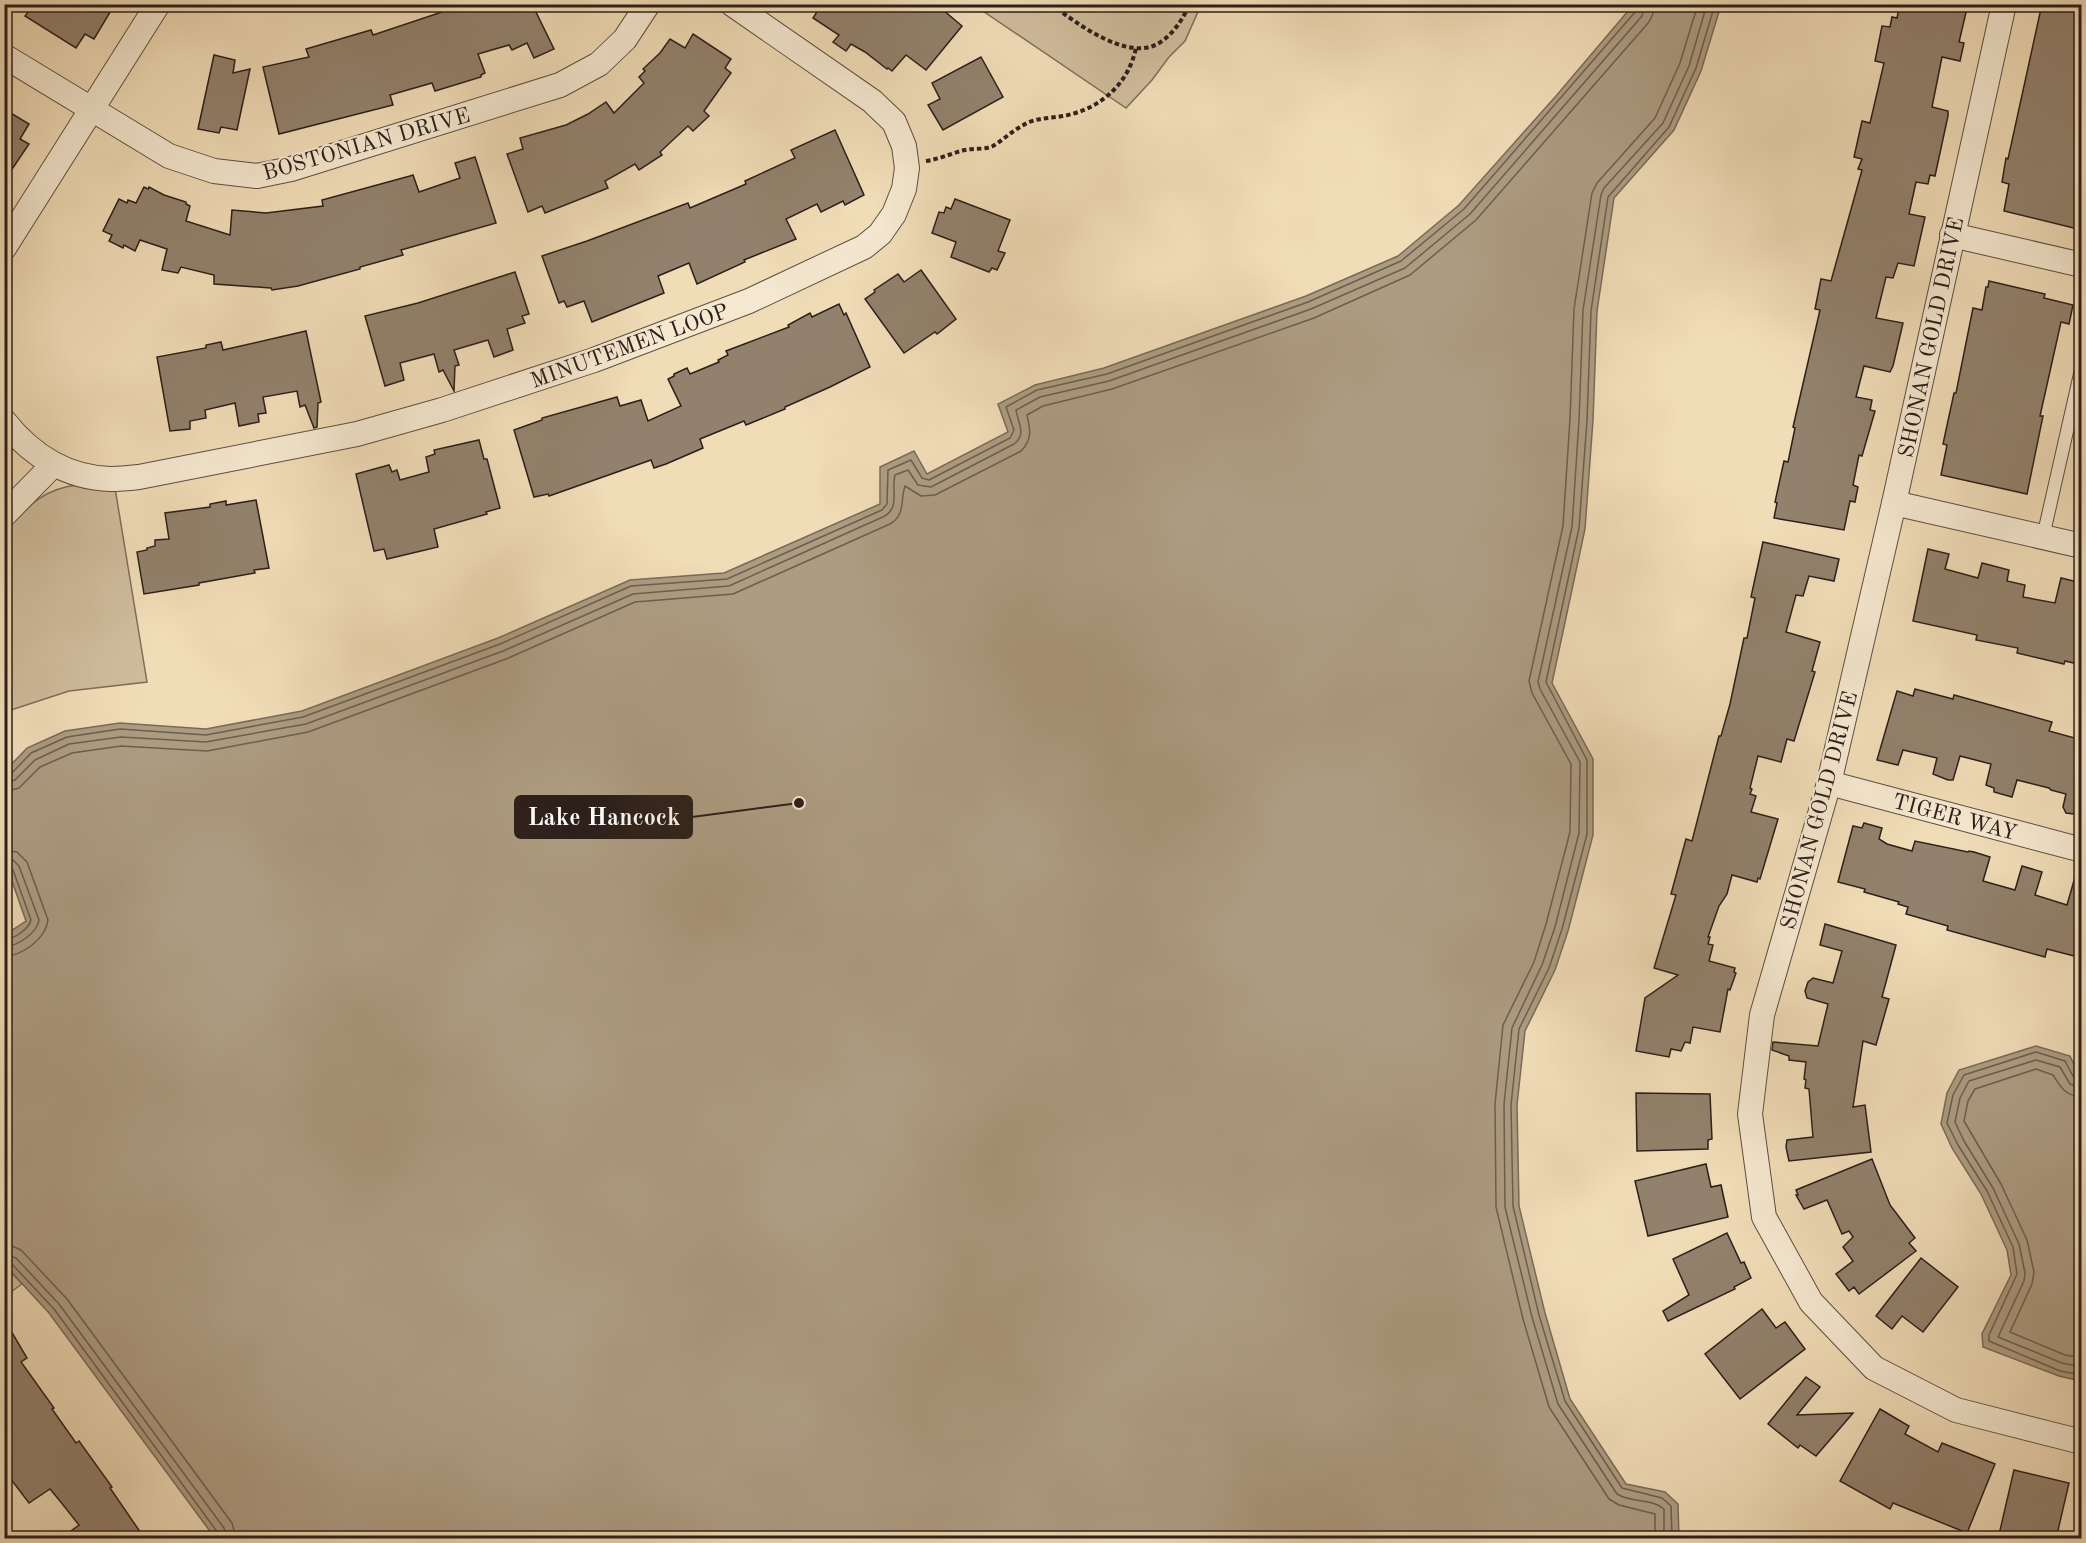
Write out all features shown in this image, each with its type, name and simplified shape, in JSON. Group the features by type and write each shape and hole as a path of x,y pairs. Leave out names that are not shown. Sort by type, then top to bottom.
{"street":[{"path":"4,248 158,4"},
{"name":"BOSTONIAN DRIVE","path":"4,56 169,156 214,171 257,176 291,169 560,85 599,64 625,39 648,4"},
{"name":"MINUTEMEN LOOP","path":"4,420 25,444 53,465 88,476 111,479 139,477 357,434 442,410 594,360 749,301 864,248 880,234 894,214 904,189 907,168 904,146 894,122 872,100 732,4"},
{"name":"SHONAN GOLD DRIVE","path":"2004,4 1894,503 1829,783 1762,1015 1750,1114 1764,1217 1811,1302 1874,1368 1956,1410 2082,1442"},
{"path":"1952,235 2082,265"},
{"path":"4,515 53,465"},
{"path":"1894,503 2082,546"},
{"name":"TIGER WAY","path":"1829,783 2082,850"}],"lane":[{"path":"2043,537 2082,365"}],"path":[{"path":"1051,4 1112,43 1136,48 1161,42 1182,21 1190,4"},
{"path":"924,161 944,158 964,150 991,147 1011,132 1032,121 1073,114 1104,100 1119,85 1127,72 1136,48"}],"shaded area":[{"path":"1201,4 1185,41 1126,108 974,5"},
{"path":"77,485 115,488 147,682 69,691 5,712 5,531 36,500 54,490"},
{"path":"4,1265 22,1284 5,1296 4,1296"}],"water":[{"path":"1634,4 1721,5 1701,71 1674,130 1614,198 1597,311 1593,420 1585,529 1552,683 1593,759 1593,835 1568,931 1555,970 1525,1031 1517,1105 1519,1206 1545,1313 1570,1399 1626,1484 1665,1492 1678,1504 1679,1538 215,1538 49,1313 5,1265 5,935 26,921 5,861 5,771 27,748 65,731 120,723 206,729 302,711 498,638 630,580 724,573 880,504 880,467 914,451 927,474 1008,432 998,404 1035,385 1104,368 1306,296 1398,256 1459,205"},
{"path":"2036,1046 2070,1056 2081,1080 2081,1381 2059,1376 1983,1347 1982,1334 2011,1275 2007,1250 1981,1194 1952,1148 1941,1124 1947,1093 1959,1070"}],"building":[{"path":"34,4 115,4 94,39 85,34 76,48 25,16"},
{"path":"455,4 532,4 554,49 534,58 527,43 512,50 509,45 478,54 485,73 481,77 435,91 432,83 390,95 393,105 279,134 263,67 309,57 306,49 371,30 373,35 442,12 441,9"},
{"path":"822,4 936,4 962,26 926,70 906,55 892,71 851,44 846,51 833,42 839,35 813,18"},
{"path":"1900,4 1968,4 1959,42 1964,43 1960,61 1942,57 1932,107 1948,111 1935,176 1930,175 1928,184 1916,182 1909,214 1925,217 1914,266 1898,263 1893,278 1886,277 1876,318 1903,323 1893,366 1890,372 1864,366 1856,397 1872,400 1870,410 1875,411 1862,456 1859,455 1853,485 1858,487 1855,502 1850,501 1844,530 1774,518 1784,461 1788,462 1795,428 1793,427 1820,310 1815,309 1821,279 1831,281 1862,170 1858,169 1862,159 1854,157 1862,121 1870,123 1884,63 1875,61 1882,26 1890,27 1892,17 1897,18"},
{"path":"2042,4 2082,4 2082,230 2004,211 2009,184 2002,182 2006,158 2008,159"},
{"path":"693,34 731,59 725,68 731,73 704,111 709,116 693,131 688,126 660,152 662,155 639,170 635,164 605,181 608,188 545,213 542,206 528,212 507,154 523,149 520,138 566,125 606,102 614,113 644,83 639,77 645,71 643,69 660,53 670,39 685,48"},
{"path":"214,55 235,60 233,73 250,69 237,130 221,127 219,133 198,129"},
{"path":"981,57 1003,97 943,130 928,105 940,99 932,83"},
{"path":"4,109 29,124 20,139 29,144 4,181"},
{"path":"835,130 864,195 845,205 843,201 821,212 817,204 786,219 796,239 744,260 745,262 697,284 689,263 658,276 664,293 592,322 584,301 567,307 564,301 559,303 542,256 688,203 690,208 746,184 745,181 795,158 791,150"},
{"path":"475,157 496,223 401,250 403,255 298,286 272,290 271,288 214,284 214,275 181,267 178,273 162,270 167,249 140,240 135,251 124,245 123,248 109,241 112,235 103,231 119,199 127,203 128,200 136,203 144,187 186,202 190,206 186,221 230,235 232,210 266,213 323,206 322,200 413,175 419,192 460,178 455,163"},
{"path":"955,199 1010,220 998,251 1005,253 997,270 992,268 989,272 951,257 956,242 932,233 939,212 944,213 946,207 951,209"},
{"path":"921,270 956,319 937,334 935,332 904,353 865,299 898,274 904,282"},
{"path":"515,272 529,314 522,316 525,323 507,329 513,350 494,357 488,340 454,350 459,365 455,366 454,391 443,370 439,372 434,354 400,363 404,380 385,386 365,316 418,303"},
{"path":"1989,281 2045,294 2044,298 2073,305 2069,324 2061,322 2040,416 2043,416 2027,494 1941,475 1947,445 1943,444 1973,308 1982,310"},
{"path":"839,304 844,315 846,313 870,367 785,409 746,425 744,421 700,439 703,448 666,464 654,468 651,460 549,496 548,494 534,497 514,430 542,420 542,418 617,397 620,406 641,400 648,421 681,406 668,379 674,374 687,368 690,374 719,362 718,360 728,355 726,351 789,327 788,325 810,313 812,317"},
{"path":"306,331 321,402 318,403 317,427 314,428 305,405 300,407 297,391 263,397 266,413 258,414 259,422 239,426 235,403 205,410 206,418 190,421 190,429 170,431 157,357 206,348 206,345 221,342 223,350"},
{"path":"479,440 484,459 487,459 500,508 434,529 438,547 387,559 384,549 374,551 356,474 389,465 392,472 397,470 400,480 429,472 426,457 435,454 434,450"},
{"path":"256,500 269,568 254,570 255,573 199,583 199,585 144,594 137,552 155,546 155,540 169,539 165,513 210,507 210,504 226,501 226,505"},
{"path":"1763,542 1839,559 1834,581 1809,576 1803,596 1796,595 1786,632 1820,642 1812,671 1815,672 1794,741 1787,739 1781,762 1758,756 1750,788 1752,789 1750,794 1756,796 1751,812 1778,819 1760,879 1758,878 1757,882 1732,875 1727,894 1719,906 1708,937 1710,937 1708,944 1713,945 1709,961 1735,968 1736,973 1730,990 1728,989 1720,1032 1693,1027 1690,1043 1685,1042 1681,1051 1671,1049 1669,1057 1636,1051 1645,998 1678,975 1654,968 1676,895 1671,894 1686,839 1692,841 1719,736 1721,736 1730,704 1744,638 1747,638 1755,598 1751,597"},
{"path":"1928,549 1949,554 1945,569 1978,578 1982,563 2009,570 2007,581 2025,585 2023,597 2055,603 2061,578 2082,583 2082,665 2065,661 2064,664 2017,653 2018,648 1976,640 1977,635 1913,621"},
{"path":"1915,689 1953,699 1954,695 2052,722 2049,731 2082,740 2082,815 2066,813 2063,807 2066,794 2049,788 2017,780 2012,797 1994,792 1994,788 1986,785 1991,764 1960,756 1953,780 1948,780 1933,774 1937,758 1903,750 1898,765 1877,760 1897,691 1913,696"},
{"path":"1864,823 1882,828 1879,839 1887,844 1912,851 1915,841 1990,857 1983,881 2015,890 2022,866 2042,872 2035,895 2067,905 2077,870 2082,870 2082,958 2047,949 2045,957 1947,930 1948,926 1906,914 1908,907 1898,904 1899,902 1838,882 1853,826 1862,828"},
{"path":"1825,924 1896,945 1882,997 1889,999 1876,1045 1863,1041 1853,1107 1865,1105 1871,1152 1789,1161 1787,1140 1813,1137 1809,1089 1805,1088 1806,1080 1804,1079 1806,1062 1789,1060 1789,1056 1772,1050 1773,1042 1818,1046 1828,1004 1807,998 1805,991 1808,982 1813,978 1833,983 1842,951 1820,945"},
{"path":"1636,1093 1710,1094 1712,1139 1708,1140 1708,1149 1637,1151"},
{"path":"1872,1159 1890,1205 1915,1238 1909,1243 1916,1251 1859,1294 1854,1287 1849,1291 1836,1274 1853,1261 1843,1247 1853,1237 1849,1231 1842,1234 1827,1200 1804,1209 1796,1195 1798,1195 1796,1190"},
{"path":"1706,1164 1711,1187 1721,1185 1728,1217 1648,1236 1635,1181"},
{"path":"1727,1233 1751,1278 1734,1287 1735,1289 1668,1321 1663,1311 1689,1295 1673,1259"},
{"path":"1921,1258 1958,1287 1923,1332 1902,1316 1892,1329 1876,1316"},
{"path":"1762,1309 1776,1328 1785,1322 1805,1349 1740,1399 1705,1354"},
{"path":"4,1319 27,1358 21,1362 76,1443 79,1441 112,1487 110,1488 145,1539 60,1539 79,1525 60,1501 50,1489 29,1503 4,1470"},
{"path":"1806,1377 1820,1387 1797,1415 1853,1413 1816,1456 1800,1445 1798,1448 1768,1424"},
{"path":"1880,1409 1909,1426 1905,1434 1938,1452 1942,1443 1995,1464 1967,1533 1893,1503 1890,1509 1840,1481"},
{"path":"2014,1470 2069,1483 2056,1539 1998,1539"}],"place":[{"name":"Lake Hancock","path":"799,803"}]}
